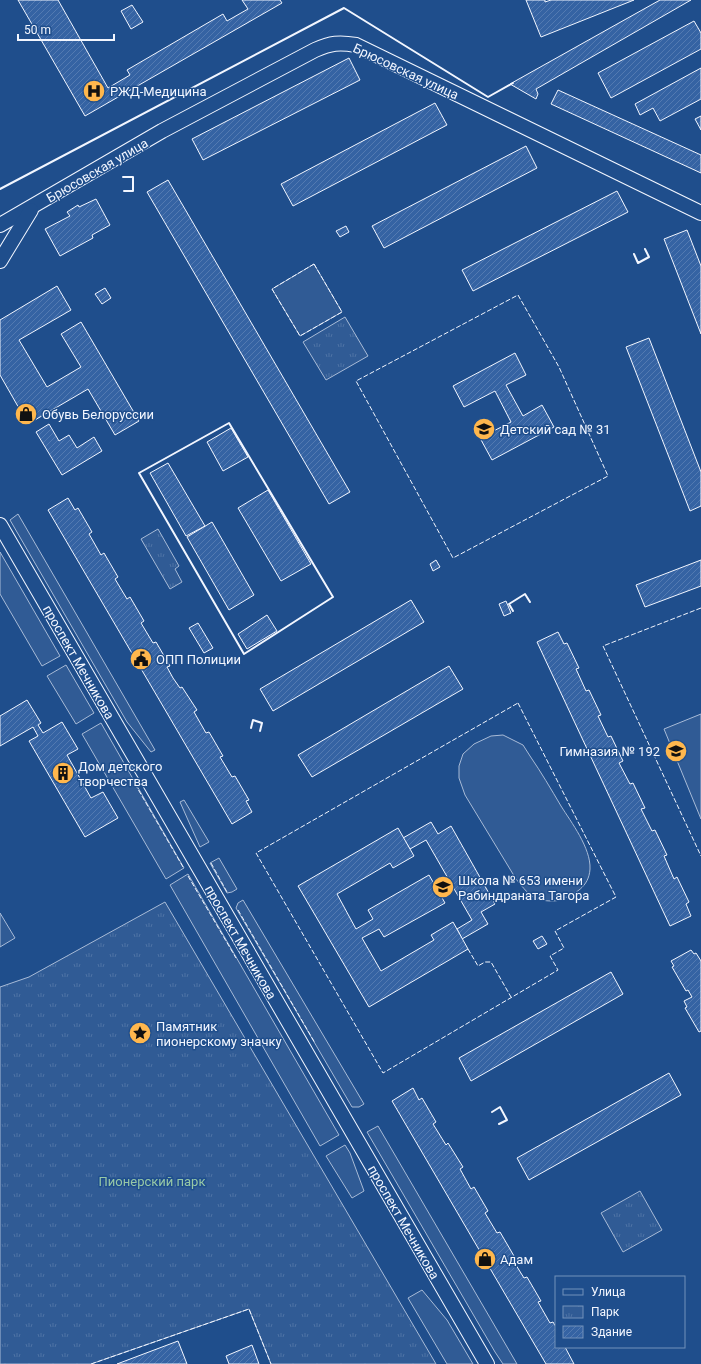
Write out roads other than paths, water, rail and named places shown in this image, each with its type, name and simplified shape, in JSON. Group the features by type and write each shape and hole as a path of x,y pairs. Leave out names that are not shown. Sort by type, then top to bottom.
{"street":[{"name":"Брюсовская улица","path":"0,225 190,117 328,44 342,43 356,45 701,213"},
{"name":"Брюсовская улица","path":"0,261 32,208"},
{"name":"проспект Мечникова","path":"0,525 486,1362"}],"place":[{"name":"РЖД-Медицина","path":"94,91"},
{"name":"Обувь Белоруссии","path":"26,414"},
{"name":"Детский сад № 31","path":"484,429"},
{"name":"ОПП Полиции","path":"141,659"},
{"name":"Гимназия № 192","path":"676,751"},
{"name":"Дом детского творчества","path":"63,773"},
{"name":"Школа № 653 имени Рабиндраната Тагора","path":"443,887"},
{"name":"Памятник пионерскому значку","path":"140,1033"},
{"name":"Адам","path":"485,1259"}],"park label":[{"name":"Пионерский парк","path":"152,1181"}]}
